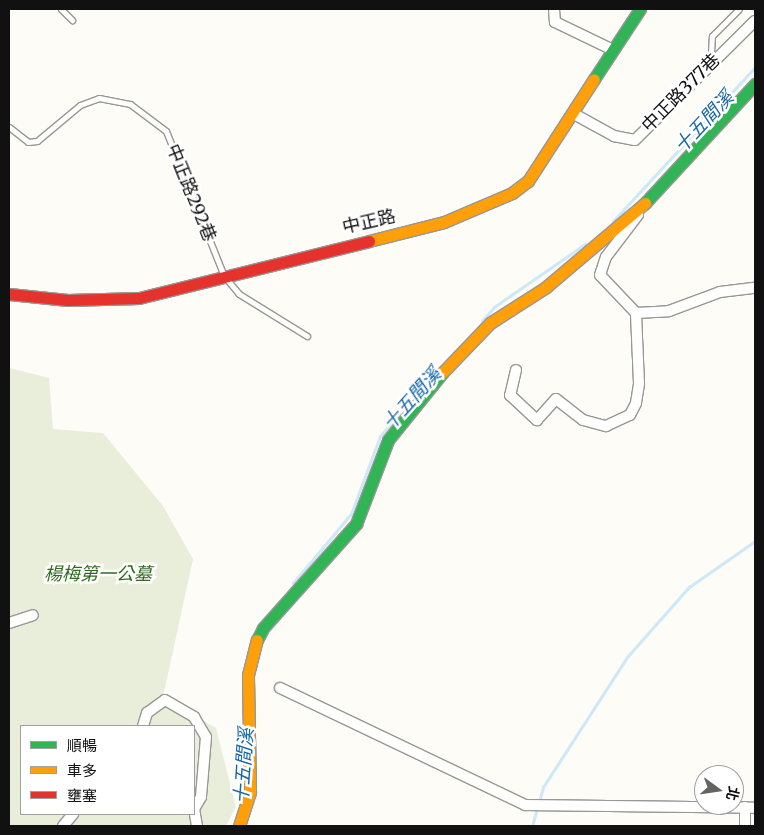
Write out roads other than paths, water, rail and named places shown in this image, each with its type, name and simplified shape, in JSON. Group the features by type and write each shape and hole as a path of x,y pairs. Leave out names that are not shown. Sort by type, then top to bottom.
{"street":[{"path":"554,9 555,22 613,50"},
{"name":"中正路","path":"9,294 107,301 140,298 444,222 475,211 512,193 528,181 574,114 640,9"},
{"name":"中正路377巷","path":"574,114 614,136 635,140 755,21"},
{"path":"516,370 510,395 536,420 556,399 583,420 606,426 624,421 634,409 638,399 640,346 636,313 600,275 606,257 651,198 755,84"},
{"path":"239,826 250,792 252,765 248,674 257,640 263,628 356,524 388,440 450,363 490,323 546,287 651,198"},
{"path":"636,313 669,311 720,292 755,288"},
{"path":"9,623 33,615"},
{"path":"280,688 530,805 750,808 745,826"},
{"path":"144,725 147,713 165,700 194,717 206,737 202,797 195,808"},
{"path":"63,826 72,815"}],"lane":[{"path":"61,9 72,20"},
{"path":"715,59 710,53 712,36 739,9"},
{"name":"中正路292巷","path":"9,127 28,142 37,142 80,105 99,98 130,104 166,132 224,276 239,294 307,336"}],"waterway":[{"name":"十五間溪","path":"613,221 755,67"},
{"name":"十五間溪","path":"482,321 494,307 585,244"},
{"name":"十五間溪","path":"293,583 351,514 380,436 400,413"},
{"path":"532,826 543,787 627,657 689,587 755,541"},
{"name":"十五間溪","path":"242,796 244,757"}],"park label":[{"name":"楊梅第一公墓","path":"98,574"}]}
